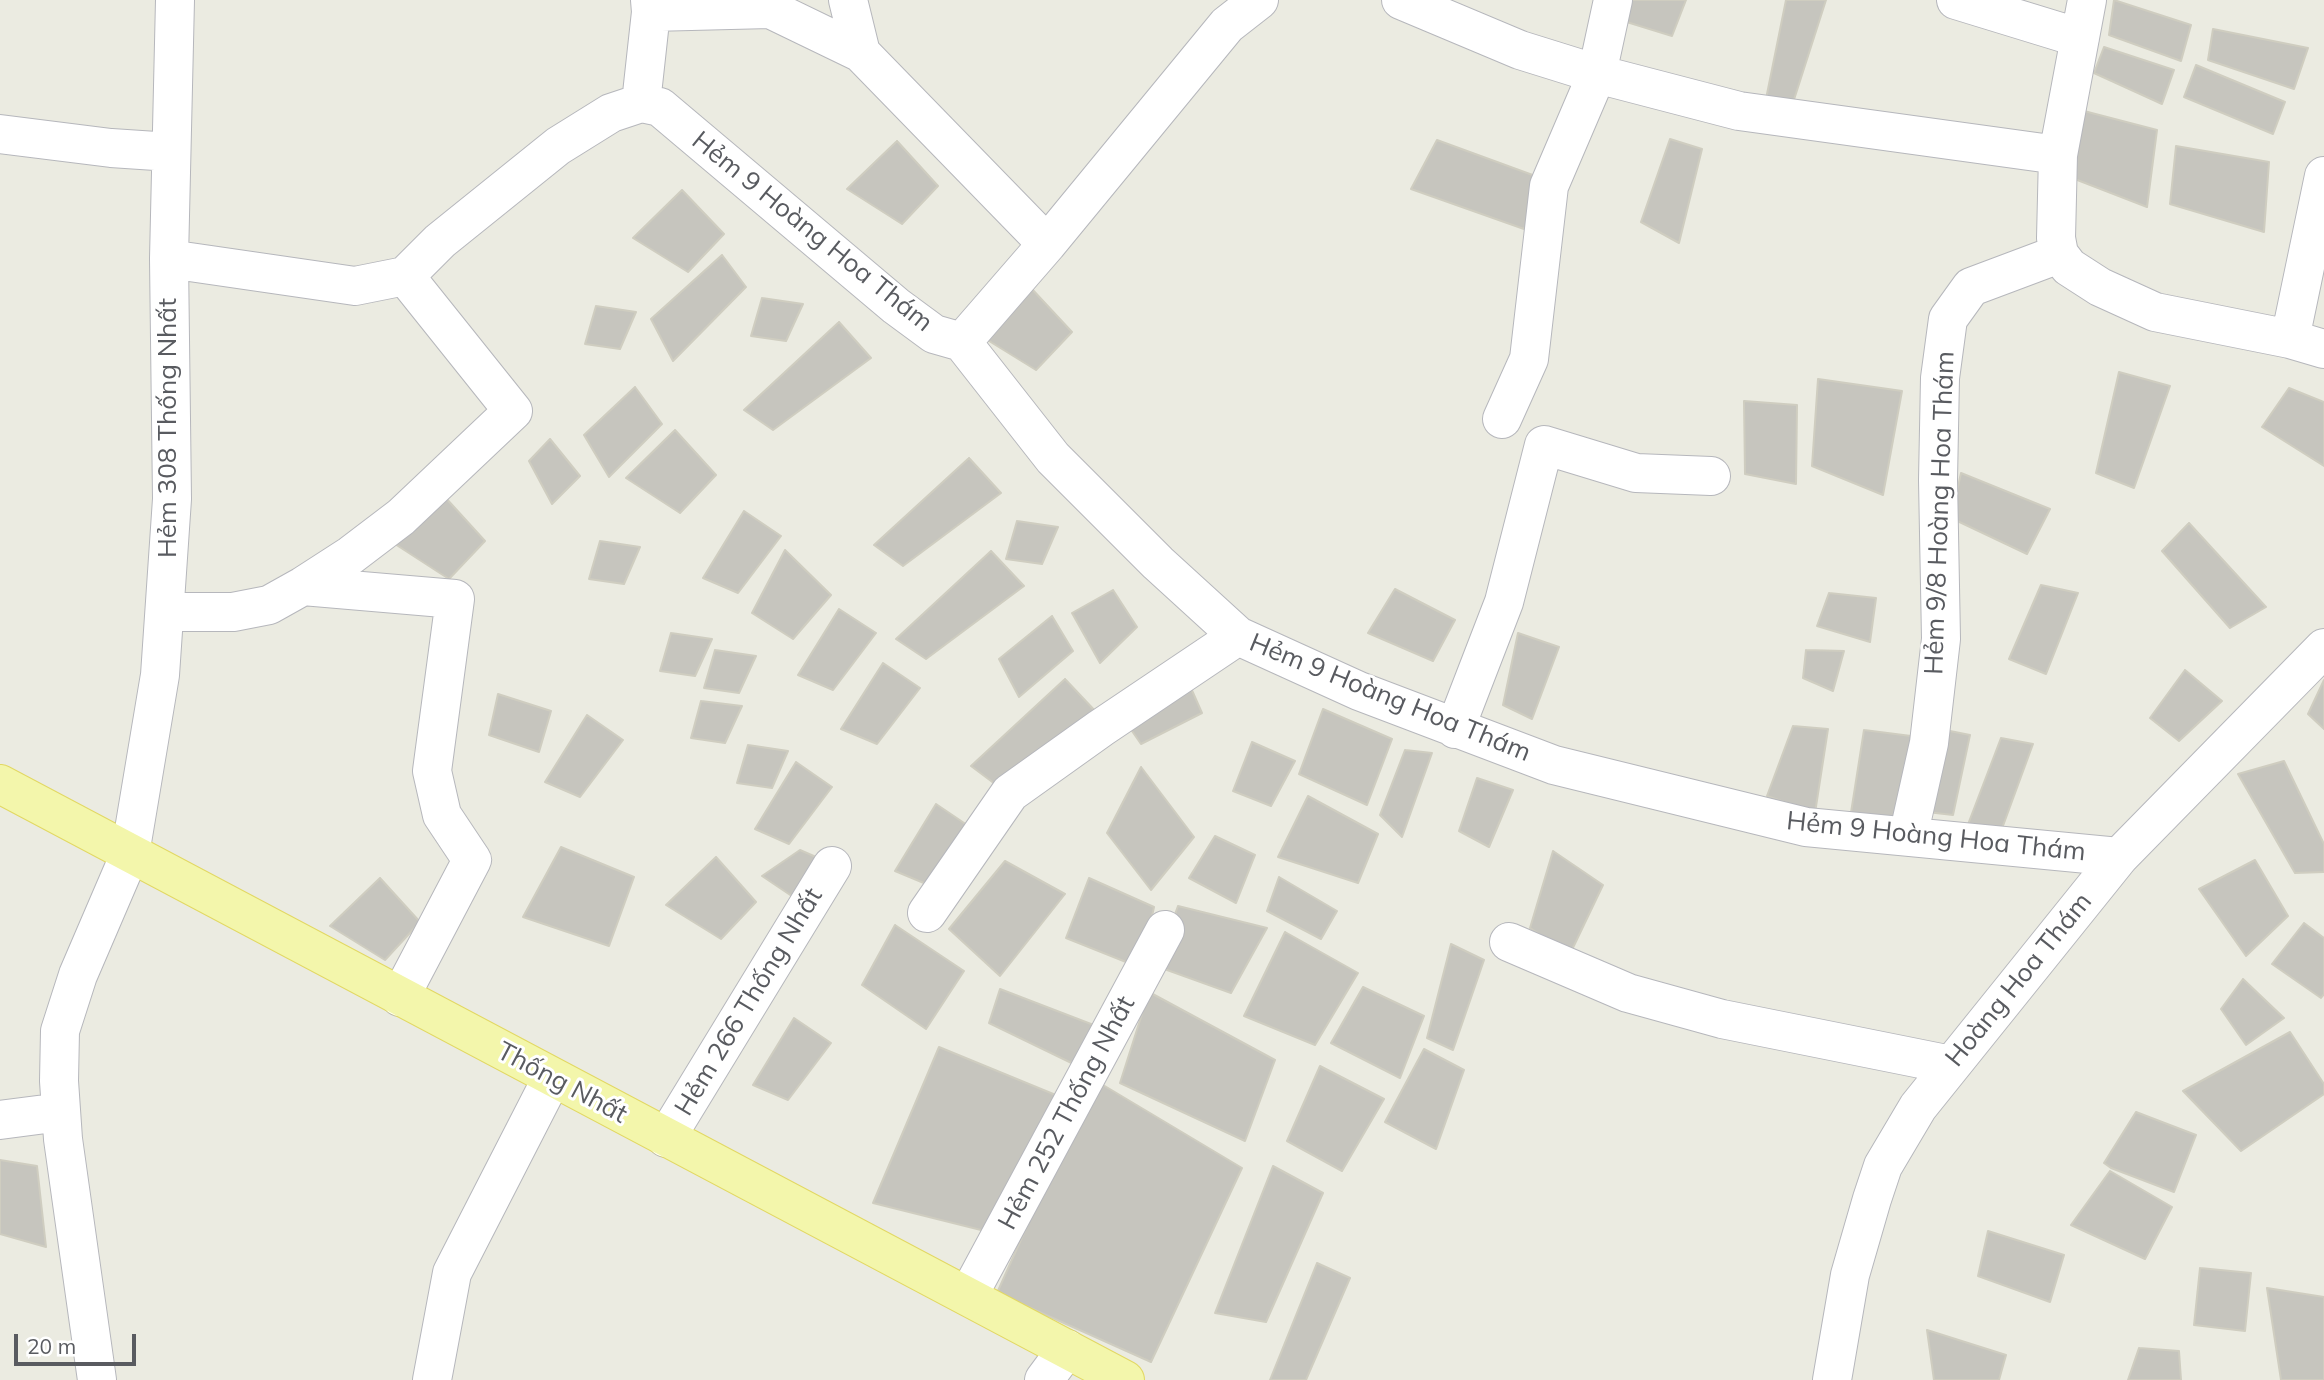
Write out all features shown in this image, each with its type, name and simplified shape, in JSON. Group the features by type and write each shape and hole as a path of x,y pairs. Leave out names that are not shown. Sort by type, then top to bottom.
{"main road":[{"name":"Thống Nhất","path":"0,784 1125,1380"}],"street":[{"name":"Hẻm 308 Thống Nhất","path":"97,1380 61,1112 60,1031 78,975 130,854 160,675 172,499 169,259 174,0"},
{"path":"848,0 861,53"},
{"path":"962,342 1047,244 1227,25 1259,0"},
{"path":"1401,0 1520,50 1597,74 1739,111 2058,155"},
{"path":"1502,419 1529,359 1549,186 1597,74 1613,0"},
{"path":"1956,0 2080,38"},
{"path":"2087,0 2058,155 2056,238 2059,254 2070,267 2101,287 2155,312 2307,344 2324,176"},
{"path":"169,259 355,286 405,276 440,241 558,146 611,113 640,103 650,6 770,9 861,53 1047,244"},
{"name":"Hẻm 9 Hoàng Hoa Thám","path":"640,103 660,107 896,306 934,334 962,342 1053,458 1158,563 1238,636 1359,691 1554,765 1806,827 2119,857"},
{"path":"0,134 111,148 171,152"},
{"name":"Hẻm 9/8 Hoàng Hoa Thám","path":"1908,837 1929,743 1941,639 1938,480 1940,378 1948,319 1972,287 2059,254"},
{"path":"165,612 233,612 269,605 303,586 351,555 401,517 513,411 405,276"},
{"path":"1455,729 1504,601 1545,445 1636,473 1711,476"},
{"path":"303,586 455,599 432,771 442,815 472,860 400,997"},
{"path":"927,913 1010,793 1238,636"},
{"name":"Hoàng Hoa Thám","path":"1832,1380 1850,1275 1871,1199 1883,1166 1919,1107 2119,857 2324,648"},
{"name":"Hẻm 266 Thống Nhất","path":"666,1138 832,866"},
{"name":"Hẻm 252 Thống Nhất","path":"968,1296 1165,930"},
{"path":"1509,942 1629,993 1722,1019 1951,1065"},
{"path":"432,1380 452,1273 552,1078"},
{"path":"0,1120 61,1112"},
{"path":"1044,1380 1067,1349"}],"building":[{"path":"1618,0 1686,0 1672,36 1617,19"},
{"path":"1786,0 1826,0 1791,109 1766,99"},
{"path":"2114,0 2191,25 2181,61 2109,35"},
{"path":"2213,29 2308,48 2294,89 2208,60"},
{"path":"2104,47 2174,70 2162,104 2094,73"},
{"path":"2196,65 2285,102 2273,134 2184,97"},
{"path":"2084,111 2157,130 2147,207 2067,176"},
{"path":"1670,139 1702,149 1679,243 1641,222"},
{"path":"1437,140 1549,181 1524,229 1411,189"},
{"path":"897,141 938,186 902,224 847,189"},
{"path":"2176,146 2269,162 2264,232 2170,204"},
{"path":"682,190 724,234 688,272 633,238"},
{"path":"722,255 746,287 673,361 651,319"},
{"path":"1031,288 1072,332 1036,370 981,336"},
{"path":"762,298 803,304 786,341 751,336"},
{"path":"596,306 636,312 620,349 585,344"},
{"path":"839,322 871,358 773,430 744,410"},
{"path":"2119,372 2170,386 2134,488 2096,473"},
{"path":"1818,379 1902,391 1883,495 1812,466"},
{"path":"635,387 662,424 609,477 584,435"},
{"path":"2289,388 2324,402 2324,466 2262,427"},
{"path":"1744,401 1797,405 1796,484 1745,474"},
{"path":"675,430 716,475 680,513 626,478"},
{"path":"550,439 580,476 552,504 529,461"},
{"path":"969,458 1001,493 903,566 874,545"},
{"path":"1961,473 2050,509 2027,554 1951,518"},
{"path":"444,496 485,541 449,579 395,544"},
{"path":"744,511 781,536 738,593 703,578"},
{"path":"1017,521 1058,527 1042,564 1006,559"},
{"path":"2189,523 2266,607 2230,628 2162,551"},
{"path":"600,541 640,547 624,584 589,579"},
{"path":"785,550 831,595 793,639 752,613"},
{"path":"991,551 1024,586 926,659 896,639"},
{"path":"2041,585 2078,593 2046,674 2009,659"},
{"path":"1395,589 1455,620 1433,661 1368,633"},
{"path":"1113,590 1137,627 1100,663 1072,613"},
{"path":"1829,593 1876,598 1870,642 1817,626"},
{"path":"839,609 876,633 833,690 798,675"},
{"path":"1052,616 1073,651 1019,697 999,659"},
{"path":"671,633 712,639 695,676 660,671"},
{"path":"1518,633 1559,647 1532,719 1503,705"},
{"path":"715,650 756,656 739,693 704,688"},
{"path":"1806,650 1844,651 1833,691 1803,678"},
{"path":"883,663 920,688 877,744 841,729"},
{"path":"1183,670 1202,713 1141,744 1114,705"},
{"path":"2185,670 2222,701 2179,741 2150,718"},
{"path":"1065,679 1098,714 999,787 971,766"},
{"path":"2324,680 2324,729 2308,714"},
{"path":"498,694 551,711 539,752 489,735"},
{"path":"701,701 742,706 725,743 691,738"},
{"path":"1323,709 1392,739 1367,805 1299,774"},
{"path":"587,715 623,740 580,797 545,782"},
{"path":"1793,726 1828,729 1815,813 1767,796"},
{"path":"1930,727 1970,735 1953,815 1927,812"},
{"path":"1864,730 1919,737 1907,830 1850,819"},
{"path":"2001,738 2033,744 2000,834 1967,827"},
{"path":"1252,742 1295,761 1271,806 1233,791"},
{"path":"748,745 788,751 772,788 737,783"},
{"path":"1405,750 1432,753 1402,837 1380,815"},
{"path":"2284,761 2324,844 2324,872 2295,873 2238,774"},
{"path":"796,762 832,787 789,844 755,829"},
{"path":"1141,767 1194,837 1151,890 1107,833"},
{"path":"1477,778 1513,790 1489,847 1459,831"},
{"path":"1308,796 1378,834 1358,883 1278,857"},
{"path":"936,804 973,829 931,886 895,871"},
{"path":"1215,836 1255,855 1236,903 1189,878"},
{"path":"561,847 634,877 609,946 523,917"},
{"path":"800,850 832,864 814,911 762,876"},
{"path":"1553,851 1603,885 1570,954 1530,928"},
{"path":"716,857 756,902 721,939 666,905"},
{"path":"2255,860 2288,916 2246,956 2199,889"},
{"path":"1005,861 1065,894 1000,976 949,929"},
{"path":"1279,877 1337,911 1321,939 1267,911"},
{"path":"380,878 420,922 385,960 330,926"},
{"path":"1089,878 1154,907 1141,968 1066,938"},
{"path":"1178,906 1267,928 1231,993 1156,966"},
{"path":"2304,923 2324,938 2324,994 2321,998 2272,964"},
{"path":"895,925 964,971 926,1029 862,985"},
{"path":"1285,932 1358,973 1315,1045 1244,1016"},
{"path":"1451,944 1484,960 1453,1050 1427,1038"},
{"path":"2243,979 2284,1018 2246,1045 2221,1009"},
{"path":"1363,987 1424,1016 1400,1078 1331,1043"},
{"path":"1000,989 1104,1029 1088,1071 989,1023"},
{"path":"1149,992 1275,1060 1245,1141 1120,1083"},
{"path":"794,1018 831,1043 788,1100 753,1085"},
{"path":"2290,1032 2324,1084 2324,1094 2241,1151 2183,1091"},
{"path":"939,1047 1063,1098 1005,1236 873,1203"},
{"path":"1424,1049 1464,1070 1436,1149 1385,1122"},
{"path":"1320,1066 1384,1099 1342,1171 1287,1141"},
{"path":"1093,1079 1242,1168 1151,1362 997,1293"},
{"path":"2136,1112 2196,1135 2174,1192 2104,1163"},
{"path":"0,1160 37,1166 46,1247 0,1234"},
{"path":"1273,1166 1323,1193 1266,1322 1215,1313"},
{"path":"2110,1171 2172,1207 2145,1259 2071,1225"},
{"path":"1988,1231 2064,1255 2050,1302 1978,1276"},
{"path":"1317,1263 1350,1278 1306,1380 1270,1380"},
{"path":"2200,1268 2251,1273 2245,1331 2194,1325"},
{"path":"2267,1288 2324,1297 2324,1380 2281,1380"},
{"path":"1927,1330 2006,1355 1999,1380 1934,1380"},
{"path":"2139,1348 2179,1351 2181,1380 2128,1380"}]}
